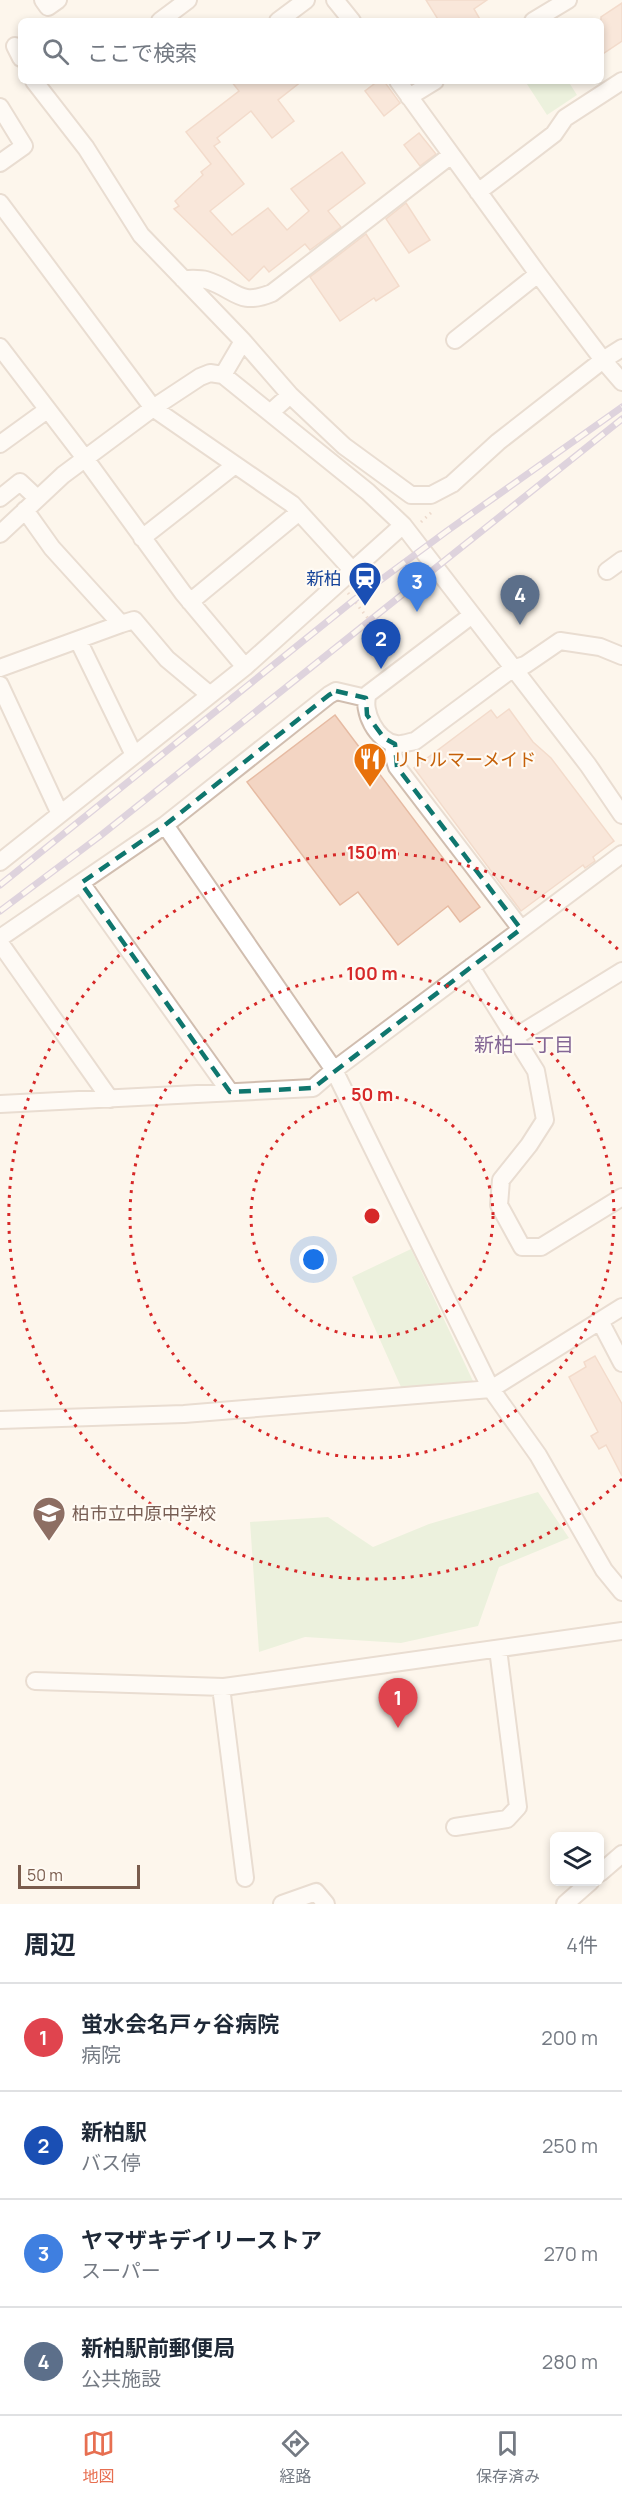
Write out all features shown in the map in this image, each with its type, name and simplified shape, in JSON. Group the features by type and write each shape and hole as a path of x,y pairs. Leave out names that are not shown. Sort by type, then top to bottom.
{"street":[{"path":"43,0 48,7 58,0"},
{"path":"164,18 188,0"},
{"path":"282,18 306,0"},
{"path":"335,0 350,18"},
{"path":"538,18 568,0"},
{"path":"478,192 554,134 565,118 622,81"},
{"path":"36,84 86,148 141,234 290,395 344,446 411,495 431,495 452,484 498,442 603,360 622,348"},
{"path":"400,84 450,156 622,382"},
{"path":"409,97 430,84"},
{"path":"0,106 24,146 0,163"},
{"path":"183,279 205,279 245,299 259,298 272,293 297,271 450,156"},
{"path":"0,203 153,408 292,504 353,571"},
{"path":"454,340 538,274"},
{"path":"223,375 243,342"},
{"path":"0,347 190,602 245,667"},
{"path":"0,534 84,457 200,377 210,373 223,375 369,492 403,525 588,765 622,815"},
{"path":"271,412 290,395"},
{"path":"0,444 47,410"},
{"path":"142,538 235,465"},
{"path":"0,498 20,482 52,548 122,624"},
{"path":"190,602 299,512"},
{"path":"0,862 245,667 403,525"},
{"path":"607,571 622,560"},
{"path":"472,615 372,690 366,698 368,715 384,738 395,744 415,741 512,669 525,665 560,641 600,647 622,656"},
{"path":"0,668 134,620 167,659 210,695"},
{"path":"78,640 134,755"},
{"path":"0,685 60,814"},
{"path":"0,938 165,825 329,695 336,692 366,698"},
{"path":"395,744 393,754 397,767 521,929"},
{"path":"165,825 334,1070 491,1389 537,1455 604,1570 622,1592"},
{"path":"0,1104 312,1088 622,854"},
{"path":"81,883 230,1092"},
{"path":"0,943 110,1099"},
{"path":"471,967 536,1071 545,1120 529,1145 501,1180 499,1205 522,1247 541,1247 622,1197"},
{"path":"515,1037 622,971"},
{"path":"0,1420 183,1414 491,1389 622,1307"},
{"path":"600,1321 622,1363"},
{"path":"35,1681 221,1687 622,1631"},
{"path":"455,1827 507,1819 518,1807 498,1649"},
{"path":"221,1687 245,1878"},
{"path":"604,1870 622,1854"},
{"path":"565,1904 585,1886"},
{"path":"282,1904 316,1892 326,1904"}],"path":[{"path":"340,583 404,665"}],"highlighted area":[{"path":"336,691 366,698 367,715 384,738 395,744 397,767 521,929 313,1088 230,1092 81,883 165,825"}],"green space":[{"path":"527,84 570,84 577,95 547,115"},
{"path":"411,1249 473,1381 401,1387 352,1277"},
{"path":"538,1492 569,1538 499,1567 478,1626 401,1643 305,1637 259,1652 250,1522 328,1517 373,1547 429,1524"}],"building":[{"path":"426,0 487,0 474,9 479,18 437,18"},
{"path":"622,3 622,41 604,53 604,18 601,17"},
{"path":"233,84 298,84 278,100 294,121 272,138 251,111 217,138 220,142 214,146 244,184 210,211 232,235 268,208 287,230 309,211 291,189 342,152 365,183 328,211 341,227 310,250 305,244 269,272 264,266 249,281 174,209 179,206 175,201 203,175 201,172 211,164 186,132 239,91"},
{"path":"374,84 386,84 400,103 384,116 365,91"},
{"path":"419,133 436,154 420,166 404,145"},
{"path":"406,203 430,240 409,253 386,219"},
{"path":"366,234 399,286 376,301 374,298 340,321 310,277"},
{"path":"509,709 533,742 551,758 614,841 593,857 595,861 585,868 583,865 521,911 414,768 491,710 497,718"},
{"path":"335,715 480,907 460,922 448,906 398,945 358,892 340,905 247,782"},
{"path":"595,1356 622,1404 622,1476 606,1445 599,1449 591,1436 598,1432 569,1377 586,1367 584,1362"}],"railway":[{"path":"0,885 359,596 622,407"},
{"path":"0,911 100,836 622,419"}],"place":[{"name":"新柏","path":"365,607"},
{"name":"ヤマザキデイリーストア","path":"417,612"},
{"name":"新柏駅前郵便局","path":"520,625"},
{"name":"新柏駅","path":"381,669"},
{"name":"リトルマーメイド","path":"370,788"},
{"name":"柏市立中原中学校","path":"49,1542"},
{"name":"蛍水会名戸ヶ谷病院","path":"398,1728"}],"district":[{"name":"新柏一丁目","path":"524,1044"}]}
